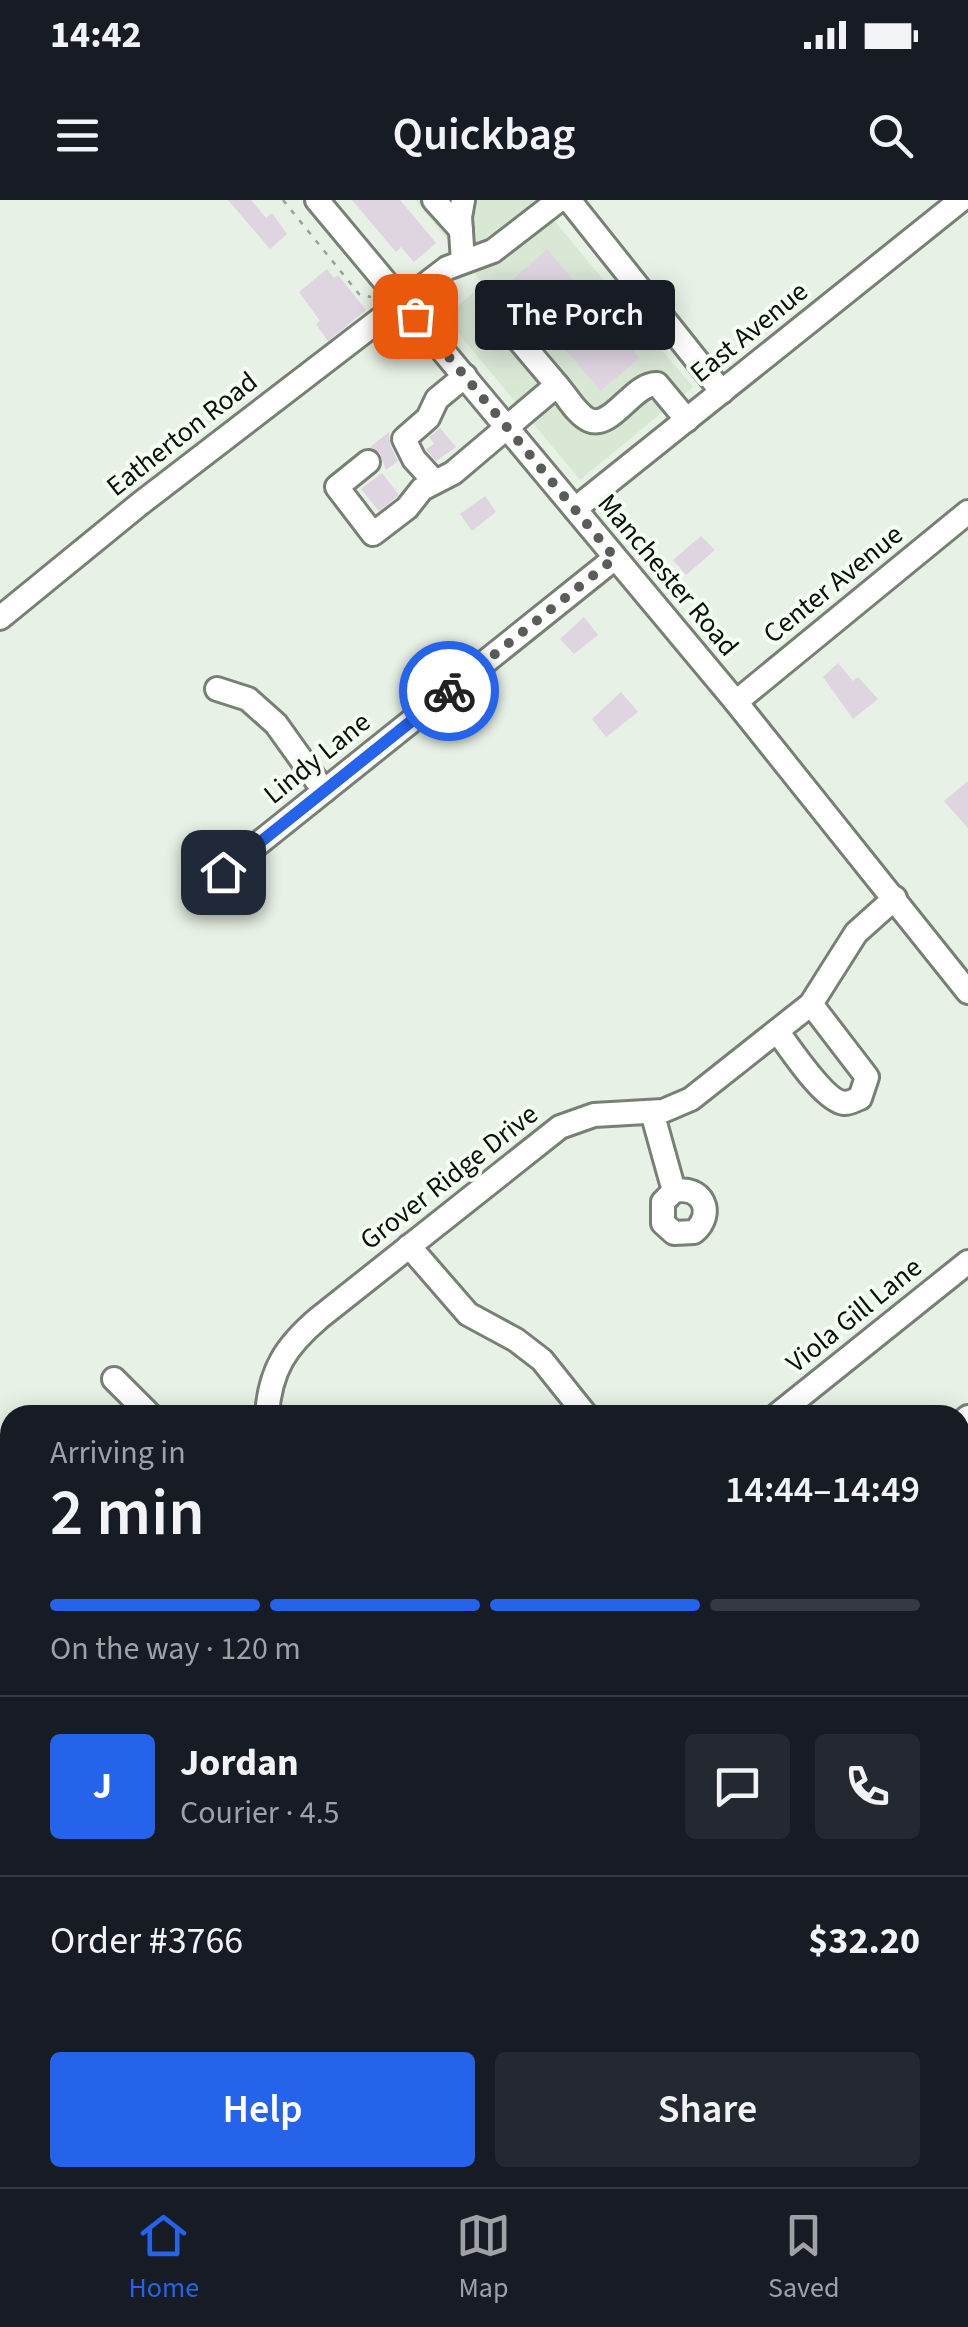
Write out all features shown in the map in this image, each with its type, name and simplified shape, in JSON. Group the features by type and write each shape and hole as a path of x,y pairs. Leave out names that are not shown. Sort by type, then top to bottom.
{"street":[{"name":"Manchester Road","path":"317,200 736,702 968,992"},
{"path":"434,200 460,230"},
{"path":"463,200 460,230 464,261"},
{"name":"Eatherton Road","path":"0,618 157,491 447,268 493,252 559,200"},
{"path":"569,200 722,392"},
{"name":"East Avenue","path":"575,510 960,200"},
{"path":"491,308 586,419 606,419 646,384 657,384 687,420"},
{"path":"435,482 414,459 404,438 428,418 437,399 465,376"},
{"path":"368,462 337,488 373,534 407,508 422,489 453,473 557,385"},
{"name":"Center Avenue","path":"736,702 968,512"},
{"name":"Lindy Lane","path":"198,892 615,558"},
{"path":"218,689 248,700 276,724 324,790"},
{"name":"Grover Ridge Drive","path":"269,1405 276,1369 291,1342 409,1246 560,1127 594,1115 652,1112 692,1098 810,1004 823,990 856,933 895,898"},
{"path":"777,1032 827,1094 849,1103 860,1098 867,1077 810,1004"},
{"path":"652,1112 674,1191"},
{"path":"409,1246 468,1314 516,1340 542,1360 578,1405"},
{"name":"Viola Gill Lane","path":"789,1405 968,1262"},
{"path":"114,1379 138,1405"}],"path":[{"path":"283,200 359,294 375,298"}],"shaded area":[{"path":"415,200 537,200 693,387 580,480 445,317 483,284"}],"building":[{"path":"228,200 251,200 266,218 272,213 287,234 270,249"},
{"path":"352,200 400,200 436,243 414,262 401,247 396,252"},
{"path":"547,249 639,358 601,391 509,283"},
{"path":"327,269 334,278 338,275 366,310 328,341 316,324 320,321 299,292"},
{"path":"440,428 456,447 436,461 426,449 434,444 429,437"},
{"path":"389,432 398,461 386,470 380,453 370,447"},
{"path":"382,473 399,495 379,511 361,489"},
{"path":"485,496 496,512 472,531 460,514"},
{"path":"701,536 715,550 686,575 673,560"},
{"path":"584,617 598,635 574,654 560,639"},
{"path":"838,663 853,681 858,677 878,699 853,719 823,677"},
{"path":"621,692 638,712 606,737 592,719"},
{"path":"968,781 968,828 944,801"}],"way so far":[{"path":"415,316 615,558 449,691"}],"place":[{"name":"The Porch","path":"415,316"}],"route":[{"path":"223,872 449,691"}]}
